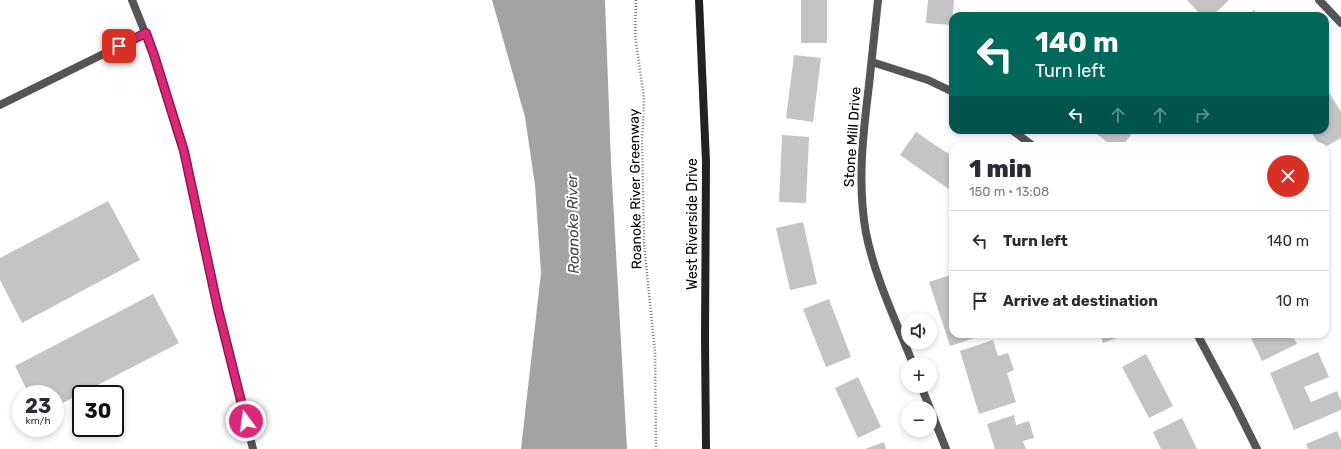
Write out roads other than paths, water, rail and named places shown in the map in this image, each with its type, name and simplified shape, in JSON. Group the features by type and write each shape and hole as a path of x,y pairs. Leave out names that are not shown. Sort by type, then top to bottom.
{"street":[{"path":"132,0 154,55 184,151 218,309 253,449"},
{"name":"West Riverside Drive","path":"699,0 706,162 706,449"},
{"name":"Stone Mill Drive","path":"878,0 864,127 861,165 861,196 866,233 875,268 910,357"},
{"path":"1319,0 1341,23"},
{"path":"0,105 146,33"},
{"path":"872,62 928,80 949,90"},
{"path":"1017,134 1028,142"},
{"path":"1200,338 1257,449"},
{"path":"924,393 946,449"}],"water":[{"name":"Roanoke River","path":"492,0 605,0 611,163 627,449 521,449 541,273 535,185 525,117"}]}
